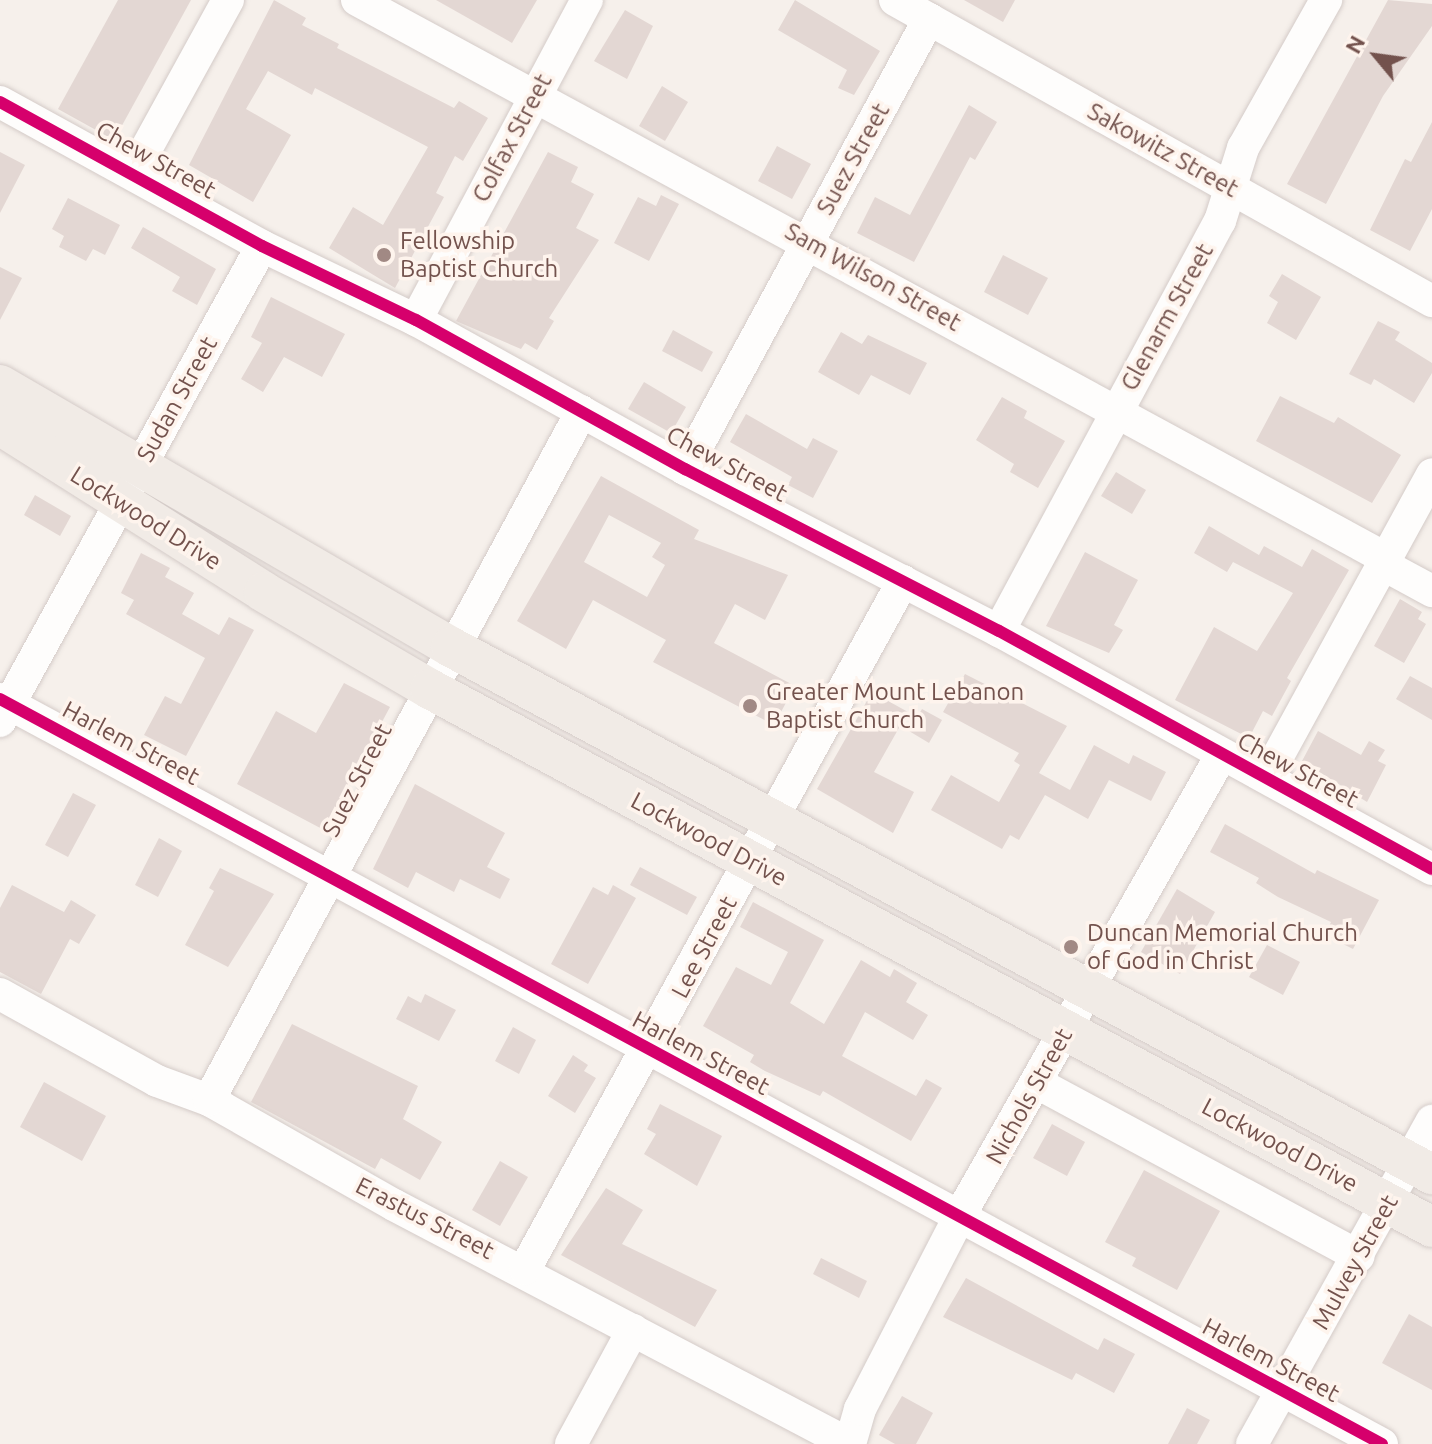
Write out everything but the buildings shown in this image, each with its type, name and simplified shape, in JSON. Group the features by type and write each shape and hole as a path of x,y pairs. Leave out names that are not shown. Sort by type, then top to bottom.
{"main road":[{"name":"Lockwood Drive","path":"0,385 141,465 293,559 451,647 1421,1168"},
{"name":"Lockwood Drive","path":"0,425 118,501 430,689 1432,1227"}],"street":[{"path":"134,171 228,0"},
{"name":"Sam Wilson Street","path":"357,0 808,241 1116,411 1432,591"},
{"name":"Colfax Street","path":"416,320 587,0"},
{"name":"Sakowitz Street","path":"895,0 1228,187 1429,293"},
{"name":"Glenarm Street","path":"999,631 1220,221 1228,187 1243,148 1326,0"},
{"name":"Suez Street","path":"685,469 929,19"},
{"name":"Chew Street","path":"0,102 134,171 262,246 416,320 685,469 999,631 1432,869"},
{"name":"Sudan Street","path":"3,708 262,246"},
{"name":"Suez Street","path":"209,1100 333,874 451,647 582,411"},
{"path":"1267,776 1432,474"},
{"name":"Lee Street","path":"525,1269 903,581"},
{"name":"Harlem Street","path":"3,708 333,874 648,1049 1382,1444"},
{"name":"Nichols Street","path":"849,1444 860,1409 959,1217 1039,1084 1066,1030 1222,754"},
{"name":"Erastus Street","path":"0,994 157,1081 209,1100 394,1205 525,1269 849,1444"},
{"path":"1039,1084 1359,1256"},
{"name":"Mulvey Street","path":"1252,1444 1388,1203 1421,1168 1432,1121"},
{"path":"571,1444 633,1330"}],"cycle path":[{"path":"0,102 262,246 416,320 685,469 999,631 1432,869"},
{"path":"0,699 1382,1444"}],"place":[{"name":"Fellowship Baptist Church","path":"384,255"},
{"name":"Greater Mount Lebanon Baptist Church","path":"750,706"},
{"name":"Duncan Memorial Church of God in Christ","path":"1071,947"}]}
